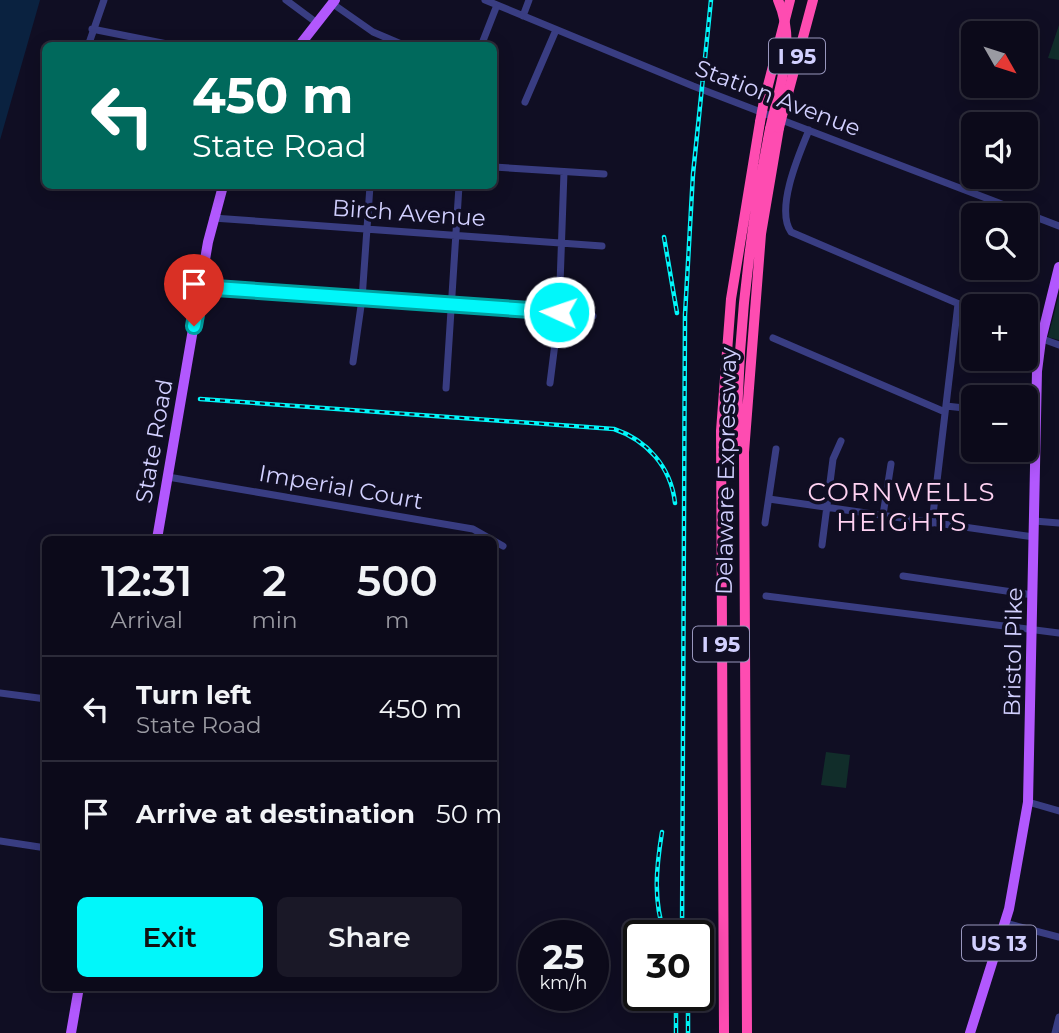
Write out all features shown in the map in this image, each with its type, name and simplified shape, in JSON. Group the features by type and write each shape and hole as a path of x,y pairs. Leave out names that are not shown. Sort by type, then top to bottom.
{"highway":[{"path":"770,127 788,39 786,20 778,0"},
{"path":"778,47 783,0"},
{"name":"Delaware Expressway","path":"747,1033 744,605 738,568 740,333 750,239 770,127 764,101 790,0"},
{"name":"Delaware Expressway","path":"724,1033 722,422 733,288 770,127 783,112 813,0"}],"main road":[{"path":"302,42 334,2"},
{"name":"State Road","path":"158,536 213,218 222,189"},
{"name":"Bristol Pike","path":"1035,385 1041,340 1059,267"},
{"name":"Bristol Pike","path":"970,1033 1005,923 1019,865 1028,802 1034,537 1032,462"},
{"path":"71,1033 78,991"}],"street":[{"path":"89,42 104,0"},
{"path":"286,0 317,23"},
{"name":"Station Avenue","path":"485,0 810,131 1059,226"},
{"path":"523,16 529,0"},
{"path":"334,2 379,35 396,42"},
{"path":"483,42 497,5"},
{"path":"92,29 157,42"},
{"path":"525,102 556,30"},
{"path":"379,35 379,42"},
{"path":"810,131 791,185 785,213 791,232 961,305"},
{"path":"497,167 604,174"},
{"path":"550,383 559,312 564,172"},
{"path":"353,362 362,299 370,189"},
{"path":"446,388 459,189"},
{"name":"Birch Avenue","path":"213,218 602,246"},
{"path":"201,287 593,316"},
{"path":"932,523 958,304"},
{"path":"773,338 946,409 961,409"},
{"path":"1038,339 1059,345"},
{"path":"822,545 833,459 841,441"},
{"path":"765,523 776,449"},
{"path":"883,515 891,464"},
{"name":"Imperial Court","path":"168,477 473,529 485,536"},
{"path":"769,499 1034,537"},
{"path":"1034,522 1059,523"},
{"name":"Imperial Court","path":"497,543 503,546"},
{"path":"903,576 1033,595"},
{"path":"766,596 1059,633"},
{"path":"0,693 42,698"},
{"path":"1028,802 1059,811"},
{"path":"0,841 42,847"},
{"path":"1005,923 1059,937"},
{"path":"1055,1033 1059,1017"}],"green space":[{"path":"1059,25 1059,60 1048,58"},
{"path":"1059,295 1059,340 1048,337"},
{"path":"826,752 850,755 846,788 821,785"}],"water":[{"path":"0,0 40,0 0,140"}],"railway":[{"path":"682,920 685,315 693,174 711,0"},
{"path":"664,237 677,313"},
{"path":"200,399 614,429 637,440 655,457 668,478 675,503"},
{"path":"661,920 657,884 662,832"},
{"path":"676,1011 676,1033"},
{"path":"688,1011 688,1033"}],"district":[{"name":"CORNWELLS HEIGHTS","path":"902,507"}],"route":[{"path":"194,326 201,287 256,293 559,312"}]}
